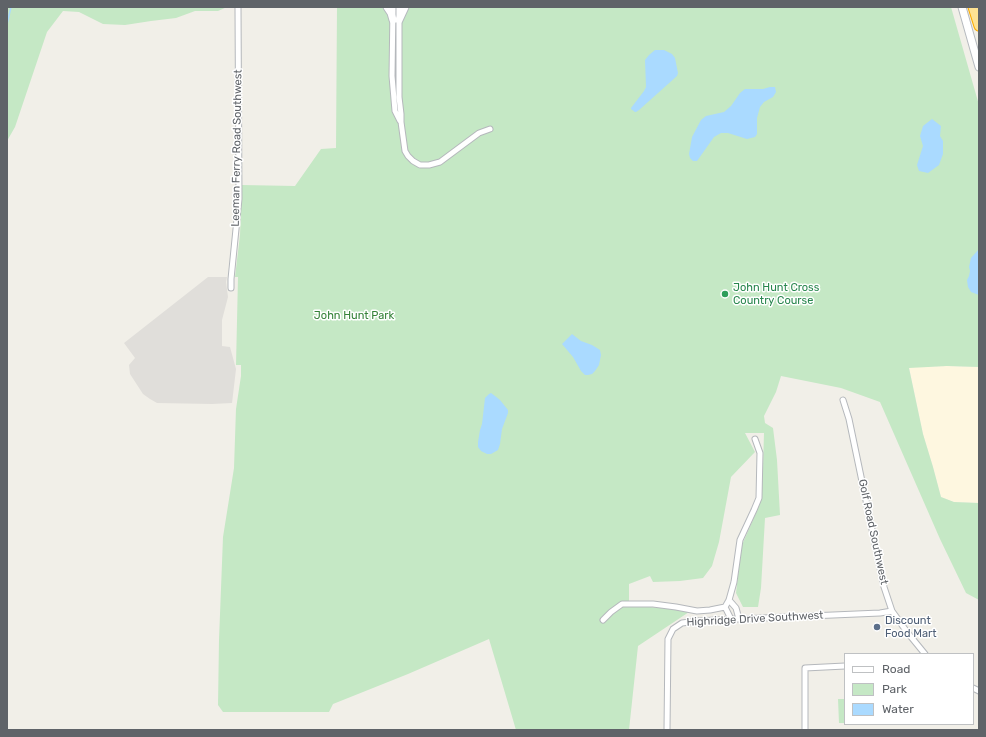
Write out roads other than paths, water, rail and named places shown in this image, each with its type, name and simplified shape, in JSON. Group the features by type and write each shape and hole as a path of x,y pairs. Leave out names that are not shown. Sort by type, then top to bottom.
{"highway":[{"path":"973,7 979,26"}],"main road":[{"path":"387,7 396,20 405,7"},
{"path":"962,7 979,67"}],"street":[{"name":"Leeman Ferry Road Southwest","path":"231,288 239,199 238,7"},
{"path":"393,7 396,20 401,122 405,151 408,156 420,165 429,165 440,162 479,133 490,128"},
{"path":"396,20 399,7"},
{"name":"Golf Road Southwest","path":"843,400 849,420 884,587 892,611 923,653"},
{"path":"603,620 622,604 653,604 697,610 710,610 725,607 729,600 734,582 740,540 759,498 760,453 755,439"},
{"path":"729,600 736,608 739,619"},
{"path":"725,607 730,619"},
{"name":"Highridge Drive Southwest","path":"667,730 668,640 673,629 682,623 730,619 880,613 892,611"},
{"path":"805,730 805,668 844,666"}],"water":[{"path":"655,50 664,50 672,54 675,58 678,73 677,76 635,112 631,108 646,87 645,60"},
{"path":"775,87 776,92 773,97 764,102 760,107 757,118 757,134 755,137 747,139 728,133 721,133 714,137 697,161 693,161 690,158 689,154 692,137 701,120 706,116 724,112 745,89 763,89"},
{"path":"932,119 941,126 940,136 943,141 943,154 939,165 928,173 919,171 917,165 923,146 920,136 923,126"},
{"path":"979,249 979,295 971,292 968,287 967,280 970,271 969,267 971,258"},
{"path":"572,334 581,341 600,350 601,355 599,365 592,374 585,375 581,371 573,357 562,344"},
{"path":"491,393 500,400 508,410 508,413 502,429 498,450 491,454 487,454 481,451 478,447 478,442 485,398"}],"waterway":[{"path":"7,24 11,7"}],"place":[{"name":"John Hunt Cross Country Course","path":"725,294"},
{"name":"Discount Food Mart","path":"877,627"}],"park label":[{"name":"John Hunt Park","path":"354,316"}]}
